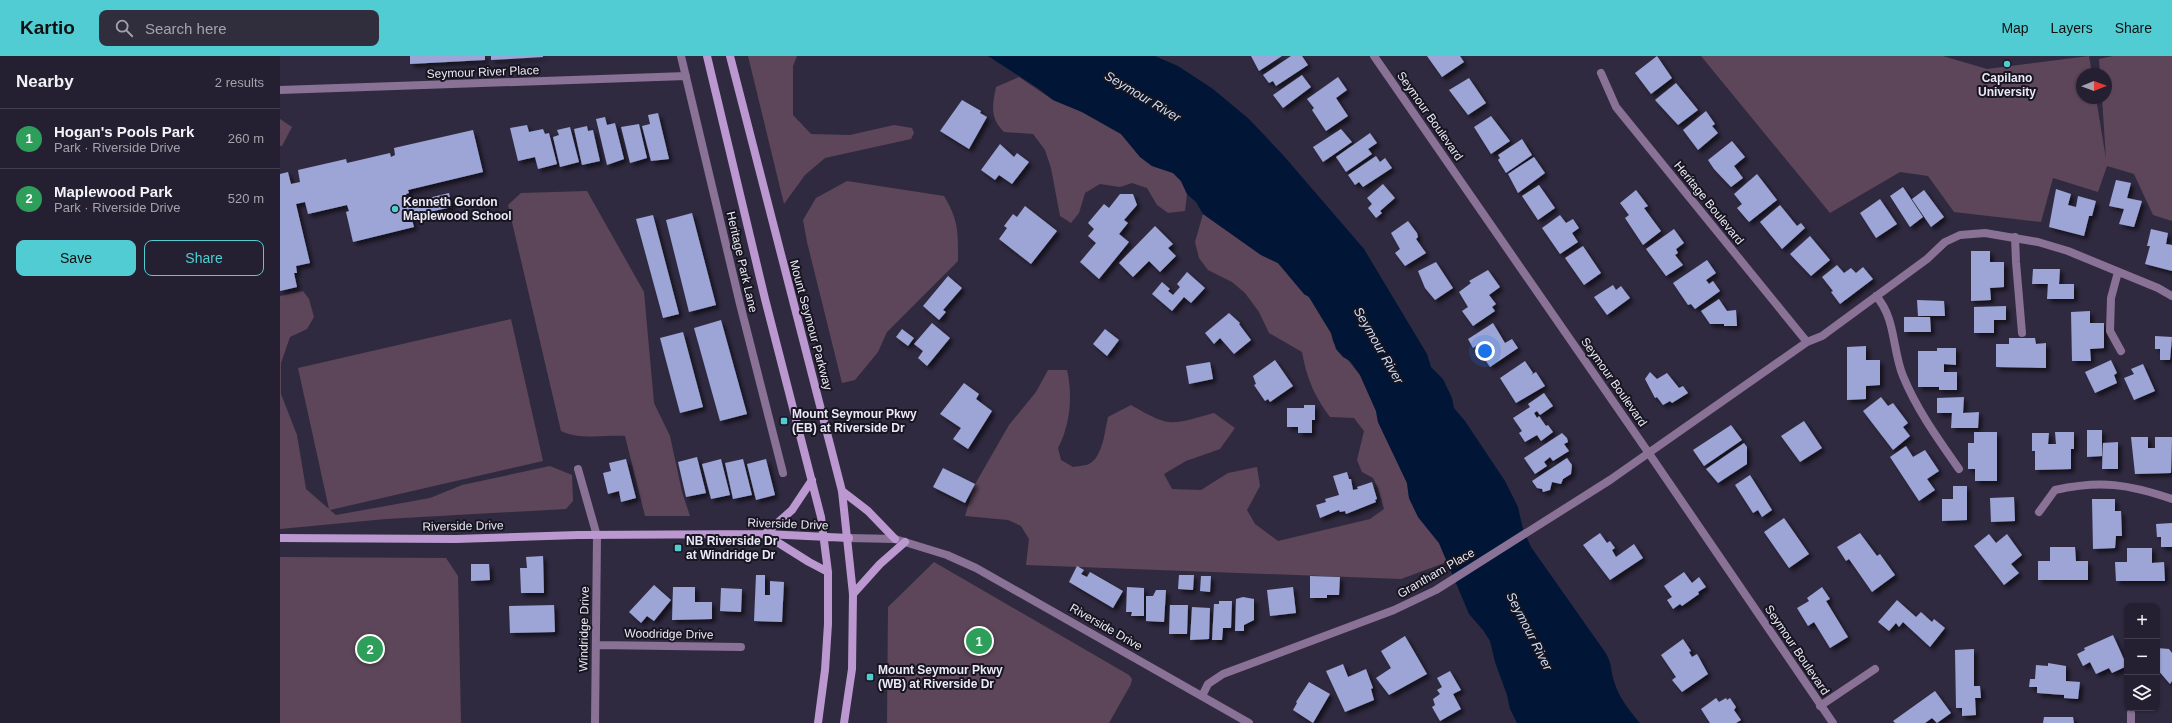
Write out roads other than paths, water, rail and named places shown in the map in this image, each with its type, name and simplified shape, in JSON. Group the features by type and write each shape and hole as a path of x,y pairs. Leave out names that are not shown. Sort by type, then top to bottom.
{"main road":[{"path":"707,56 765,299 812,480 824,537 828,572 825,670 818,723"},
{"name":"Mount Seymour Parkway","path":"730,56 842,491 854,594 852,669 844,723"},
{"path":"812,480 792,510 765,534 804,559 828,572"},
{"path":"842,491 868,511 895,540"},
{"name":"Riverside Drive","path":"280,538 456,539 765,534 848,538"},
{"path":"854,594 880,564 905,542"}],"street":[{"name":"Heritage Park Lane","path":"681,56 783,473"},
{"name":"Seymour Boulevard","path":"1374,56 1648,452 1833,723"},
{"name":"Heritage Boulevard","path":"1601,73 1616,107 1808,342"},
{"name":"Seymour River Place","path":"280,90 686,76"},
{"path":"1648,452 1808,342 1822,336 1927,259 1945,242 1960,235 1986,234 2015,237 2068,251 2172,296"},
{"path":"2015,237 2022,333"},
{"path":"2118,272 2111,298 2110,331 2121,351"},
{"path":"1876,296 1884,305 1889,316 1902,374 1916,403 1959,469"},
{"name":"Grantham Place","path":"1202,696 1208,684 1223,674 1394,610 1443,585 1610,480 1648,452"},
{"name":"Windridge Drive","path":"578,469 597,536 595,723"},
{"path":"2039,512 2055,490 2096,484 2113,484 2172,499"},
{"name":"Riverside Drive","path":"848,538 895,540 905,542 947,555 976,568 1249,723"},
{"name":"Woodridge Drive","path":"596,645 741,647"},
{"path":"1820,706 1875,669"},
{"path":"2131,713 2131,723"}],"water":[{"name":"Seymour River","path":"988,56 1155,56 1178,66 1213,89 1249,119 1283,155 1364,249 1427,354 1431,367 1443,379 1452,398 1454,408 1465,421 1505,481 1518,507 1523,529 1531,547 1605,652 1609,660 1616,687 1628,708 1640,723 1517,723 1510,709 1490,641 1483,630 1469,614 1439,543 1418,517 1409,498 1407,483 1378,422 1376,411 1360,375 1350,361 1343,357 1336,349 1331,333 1309,297 1304,294 1278,263 1261,255 1203,214 1196,202 1187,194 1181,181 1173,173 1152,166 1140,157 1121,134 1082,112 1053,100 1039,89"}],"place":[{"name":"Capilano University","path":"2007,64"},
{"name":"Kenneth Gordon Maplewood School","path":"395,209"},
{"name":"Mount Seymour Pkwy (EB) at Riverside Dr","path":"784,421"},
{"name":"NB Riverside Dr at Windridge Dr","path":"678,548"},
{"name":"Hogan's Pools Park","path":"979,641"},
{"name":"Maplewood Park","path":"370,649"},
{"name":"Mount Seymour Pkwy (WB) at Riverside Dr","path":"870,677"}]}
